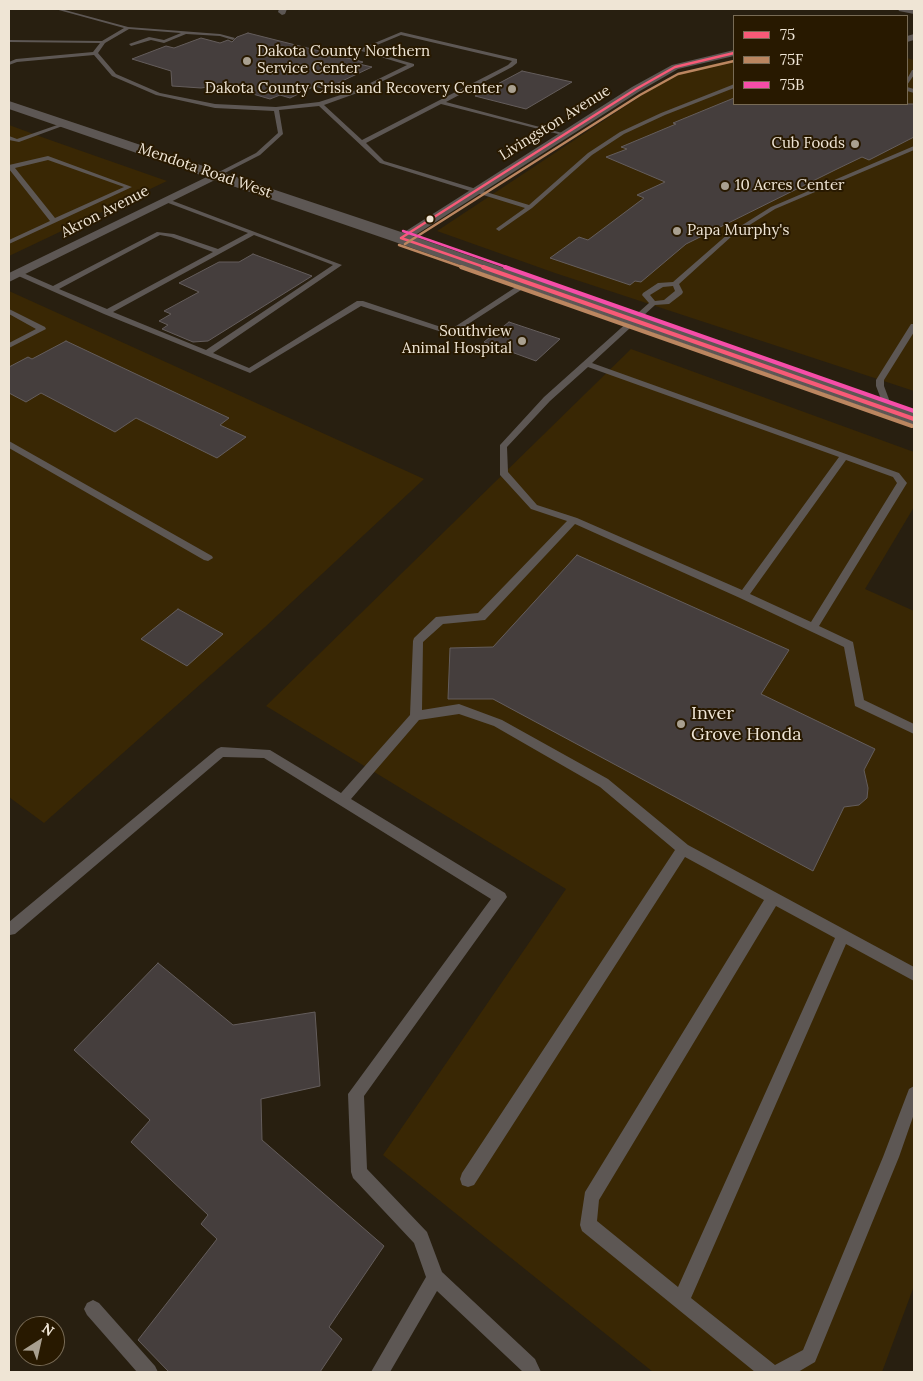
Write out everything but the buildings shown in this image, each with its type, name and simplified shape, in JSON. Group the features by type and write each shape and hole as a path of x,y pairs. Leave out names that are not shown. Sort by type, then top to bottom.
{"street":[{"path":"902,9 914,11"},
{"name":"Livingston Avenue","path":"401,238 636,89 675,67 733,53"},
{"name":"Mendota Road West","path":"9,105 401,238 914,419"},
{"name":"Akron Avenue","path":"13,276 217,175"}],"lane":[{"path":"57,9 128,28 220,35 233,39"},
{"path":"95,54 103,42 128,28"},
{"path":"131,45 151,38 164,42 188,32"},
{"path":"95,54 114,75 158,94 215,106 276,109 320,104 358,91 412,65 360,50 401,33 515,60 514,63 362,142"},
{"path":"9,41 103,42"},
{"path":"9,64 16,61 95,54"},
{"path":"499,229 530,207 590,154 622,133 663,114 733,86"},
{"path":"441,102 564,135"},
{"path":"320,104 382,162 530,207"},
{"path":"217,175 258,154 281,133 276,109"},
{"path":"9,143 65,124"},
{"path":"9,138 17,141"},
{"path":"675,284 679,292 666,302 653,302 646,295 661,285 675,284 730,235 773,208 914,148"},
{"path":"9,241 54,221 129,187 48,158 10,167 54,221"},
{"path":"165,200 338,265 207,353"},
{"path":"54,289 159,233 172,235 219,252"},
{"path":"107,312 254,234"},
{"path":"13,276 54,289 250,371 360,303 450,333 528,283"},
{"path":"653,302 636,320 547,399 503,446 503,473 534,508 574,520 744,595 850,645 859,703 914,729"},
{"path":"9,311 42,329 9,346"},
{"path":"889,410 880,386 880,380 914,326"},
{"path":"587,364 896,475 902,483 813,627"},
{"path":"9,444 208,558"},
{"path":"744,595 844,456"},
{"path":"416,716 418,641 440,620 481,617 574,520"},
{"path":"342,800 416,716 459,709 498,723 604,783 683,849 914,974"},
{"path":"10,930 221,752 266,753 500,897 356,1094 359,1172 421,1238 435,1278 529,1370"},
{"path":"468,1179 683,849"},
{"path":"769,1372 588,1225 591,1198 773,898"},
{"path":"681,1301 843,935"},
{"path":"781,1372 809,1356 891,1157 914,1094"},
{"path":"380,1372 435,1278"},
{"path":"93,1309 149,1372"}],"shaded area":[{"name":"10 Acres Center","path":"908,58 914,60 914,391 555,273 437,231 659,84 677,75 708,65 733,60 733,105 908,105"},
{"path":"9,125 50,140 167,181 9,256"},
{"path":"9,291 424,479 265,627 44,823 9,797"},
{"path":"631,349 914,452 914,507 865,589 914,611 914,1286 882,1372 653,1372 383,1155 566,889 266,706"}],"transit line":[{"name":"75","path":"401,238 636,89 675,67 733,53"},
{"name":"75F","path":"405,244 640,95 678,74 733,61"},
{"name":"75B","path":"403,231 914,411"},
{"name":"75","path":"401,238 914,419"},
{"name":"75F","path":"399,245 912,426"}],"place":[{"name":"Dakota County Northern Service Center","path":"247,61"},
{"name":"Dakota County Crisis and Recovery Center","path":"512,89"},
{"name":"Cub Foods","path":"855,144"},
{"name":"10 Acres Center","path":"725,186"},
{"name":"Papa Murphy's","path":"677,231"},
{"name":"Southview Animal Hospital","path":"522,341"},
{"name":"Inver Grove Honda","path":"681,724"}]}
